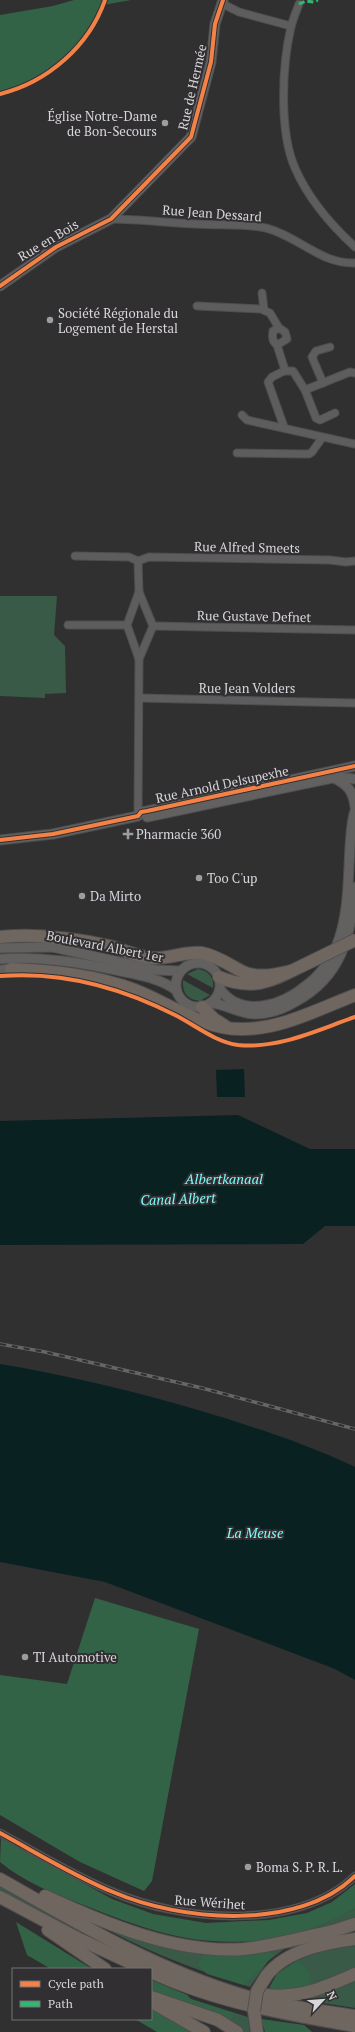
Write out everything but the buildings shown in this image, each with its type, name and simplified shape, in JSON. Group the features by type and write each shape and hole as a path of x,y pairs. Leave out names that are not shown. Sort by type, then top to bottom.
{"highway":[{"path":"0,937 58,937 97,944 154,958 183,953 200,953 215,957 241,971 258,976 271,976 291,971"},
{"path":"219,983 257,984 275,980 355,940"},
{"path":"5,969 60,972 91,977 136,990 204,1023 245,1030 276,1025 355,995"},
{"path":"207,1005 214,1019 228,1028"},
{"path":"3,1880 139,1933 187,1945 243,1949 334,1931"},
{"path":"3,1880 131,1952 189,1977 268,2002 355,2016"},
{"path":"0,1897 79,1939 142,1968"},
{"path":"13,1904 105,1968"},
{"path":"256,2029 254,2011 256,1997 269,1972 280,1956 300,1945 355,1924"},
{"path":"269,1972 283,1960 305,1950 355,1939"},
{"path":"152,1972 209,1994 265,2010 355,2026"},
{"path":"223,1989 272,1996 297,1995 322,1989 355,1974"},
{"path":"152,1997 218,2020 237,2032"},
{"path":"152,2002 204,2032"}],"main road":[{"name":"Rue de Hermée","path":"112,219 191,137 211,62 215,24 222,2"},
{"name":"Rue en Bois","path":"0,286 56,247 112,219"},
{"name":"Rue Arnold Delsupexhe","path":"138,816 141,812 355,766"},
{"name":"Rue Arnold Delsupexhe","path":"0,840 53,834 138,816 143,818 342,776 355,779"},
{"path":"332,778 349,787 352,792 355,807"},
{"name":"Boulevard Albert 1er","path":"355,811 344,925 334,953 324,969 303,989 283,1000 269,1005 254,1006 236,1003 227,998 212,967 201,963 189,964 180,971 176,980 176,990 181,999 188,1005 224,1005 240,1012 260,1014 285,1008 311,992 331,972 345,948 351,925 355,887"},
{"path":"0,941 36,942 52,947"},
{"name":"Boulevard Albert 1er","path":"0,948 52,947 156,970 180,971"},
{"name":"Boulevard Albert 1er","path":"0,959 38,958 81,962 155,979 176,990"},
{"path":"5,969 81,962"},
{"path":"207,1005 216,998 219,983"}],"street":[{"path":"222,2 239,12 291,26"},
{"path":"299,4 291,26 284,88 287,142 294,166 308,194 326,218 355,247"},
{"path":"124,208 125,213 132,218"},
{"name":"Rue Jean Dessard","path":"112,219 132,218 264,228 278,231 324,257 343,263 355,263"},
{"path":"262,294 264,310"},
{"path":"197,306 264,310 270,313 279,328 285,332 287,339 277,345"},
{"path":"279,328 273,331 272,335 273,340 277,345 284,371"},
{"path":"323,383 312,357 316,351 330,347"},
{"path":"284,427 268,382 272,377 284,371 293,372 305,390 316,418 320,420 335,413"},
{"path":"305,390 350,372 355,373"},
{"path":"242,415 247,420 284,427 322,438 355,444"},
{"path":"237,453 308,454 312,452 322,438"},
{"path":"74,556 129,557 138,561 139,592 153,626 139,658"},
{"name":"Rue Alfred Smeets","path":"138,561 149,557 355,561"},
{"path":"138,816 140,698 139,658 127,625 139,592"},
{"path":"68,625 127,625"},
{"name":"Rue Gustave Defnet","path":"153,626 355,630"},
{"name":"Rue Jean Volders","path":"140,698 355,703"},
{"name":"Rue Wérihet","path":"0,1833 114,1893 178,1911 230,1915 287,1910 321,1899 337,1891 355,1876"}],"green space":[{"path":"74,0 131,0 103,5 87,36 68,58 35,80 0,94 0,15 53,6"},
{"path":"0,596 57,596 54,635 65,646 66,693 45,694 45,698 0,696"},
{"path":"198,969 205,971 210,975 213,981 213,988 187,974"},
{"path":"183,980 210,995 200,1001 192,999 186,995 183,988"},
{"path":"95,1598 199,1629 152,1881 144,1891 80,1862 0,1815 0,1675 67,1684"},
{"path":"1,1838 112,1899 153,1914 206,1923 269,1920 307,1913 332,1902 355,1884 355,1909 298,1933 262,1940 235,1942 186,1938 137,1925 30,1882 0,1862"},
{"path":"0,1885 104,1944 44,1915 0,1890"},
{"path":"355,1909 355,1918 327,1927 270,1940 241,1942 291,1935"},
{"path":"80,1915 150,1940 287,1947 268,1961 250,1987 206,1973 163,1956 121,1937"},
{"path":"16,1922 90,1968 49,1968 27,1955"},
{"path":"355,1946 355,1970 326,1984 267,1992 279,1973 305,1957 325,1951"},
{"path":"212,1951 265,1951 274,1955 244,1985 207,1974 198,1965 203,1956"},
{"path":"297,1961 309,1971 311,1989 276,1993 270,1987 277,1974"},
{"path":"355,1978 355,2008 297,1999"},
{"path":"152,1980 187,1995 191,1999 248,2017 250,2032 243,2032 235,2026"},
{"path":"152,1980 187,1995 191,1999 233,2013 233,2017 229,2021 152,1991"},
{"path":"152,2007 193,2032 157,2032 137,2020 152,2020"},
{"path":"261,2019 304,2025 312,2032 265,2032"}],"water":[{"path":"244,1069 245,1097 217,1097 216,1070"},
{"name":"Albertkanaal","path":"238,1115 310,1149 355,1149 355,1226 325,1226 303,1244 0,1245 0,1121"},
{"name":"La Meuse","path":"0,1364 100,1384 198,1410 297,1443 355,1467 355,1680 335,1669 105,1582 0,1562"}],"railway":[{"path":"0,1344 45,1352 202,1388 355,1429"}],"marked path":[{"path":"299,4 306,1 314,2 318,0"}],"cycle path":[{"path":"0,94 34,81 64,60 89,32 98,17 105,0"},
{"path":"0,286 56,247 111,219 191,137 211,62 215,24 223,0"},
{"path":"0,840 53,834 138,816 141,812 355,766"},
{"path":"0,976 46,976 90,983 112,989 154,1005 175,1015 205,1033 238,1045 268,1044 283,1041 312,1033 355,1017"},
{"path":"0,1833 70,1872 113,1892 140,1902 171,1910 204,1914 238,1916 271,1913 303,1906 331,1894 355,1876"}],"place":[{"name":"Église Notre-Dame de Bon-Secours","path":"165,123"},
{"name":"Société Régionale du Logement de Herstal","path":"50,320"},
{"name":"Pharmacie 360","path":"128,834"},
{"name":"Too C'up","path":"199,878"},
{"name":"Da Mirto","path":"82,896"},
{"name":"TI Automotive","path":"25,1657"},
{"name":"Boma S. P. R. L.","path":"248,1867"}],"water label":[{"name":"Canal Albert","path":"178,1199"}]}
